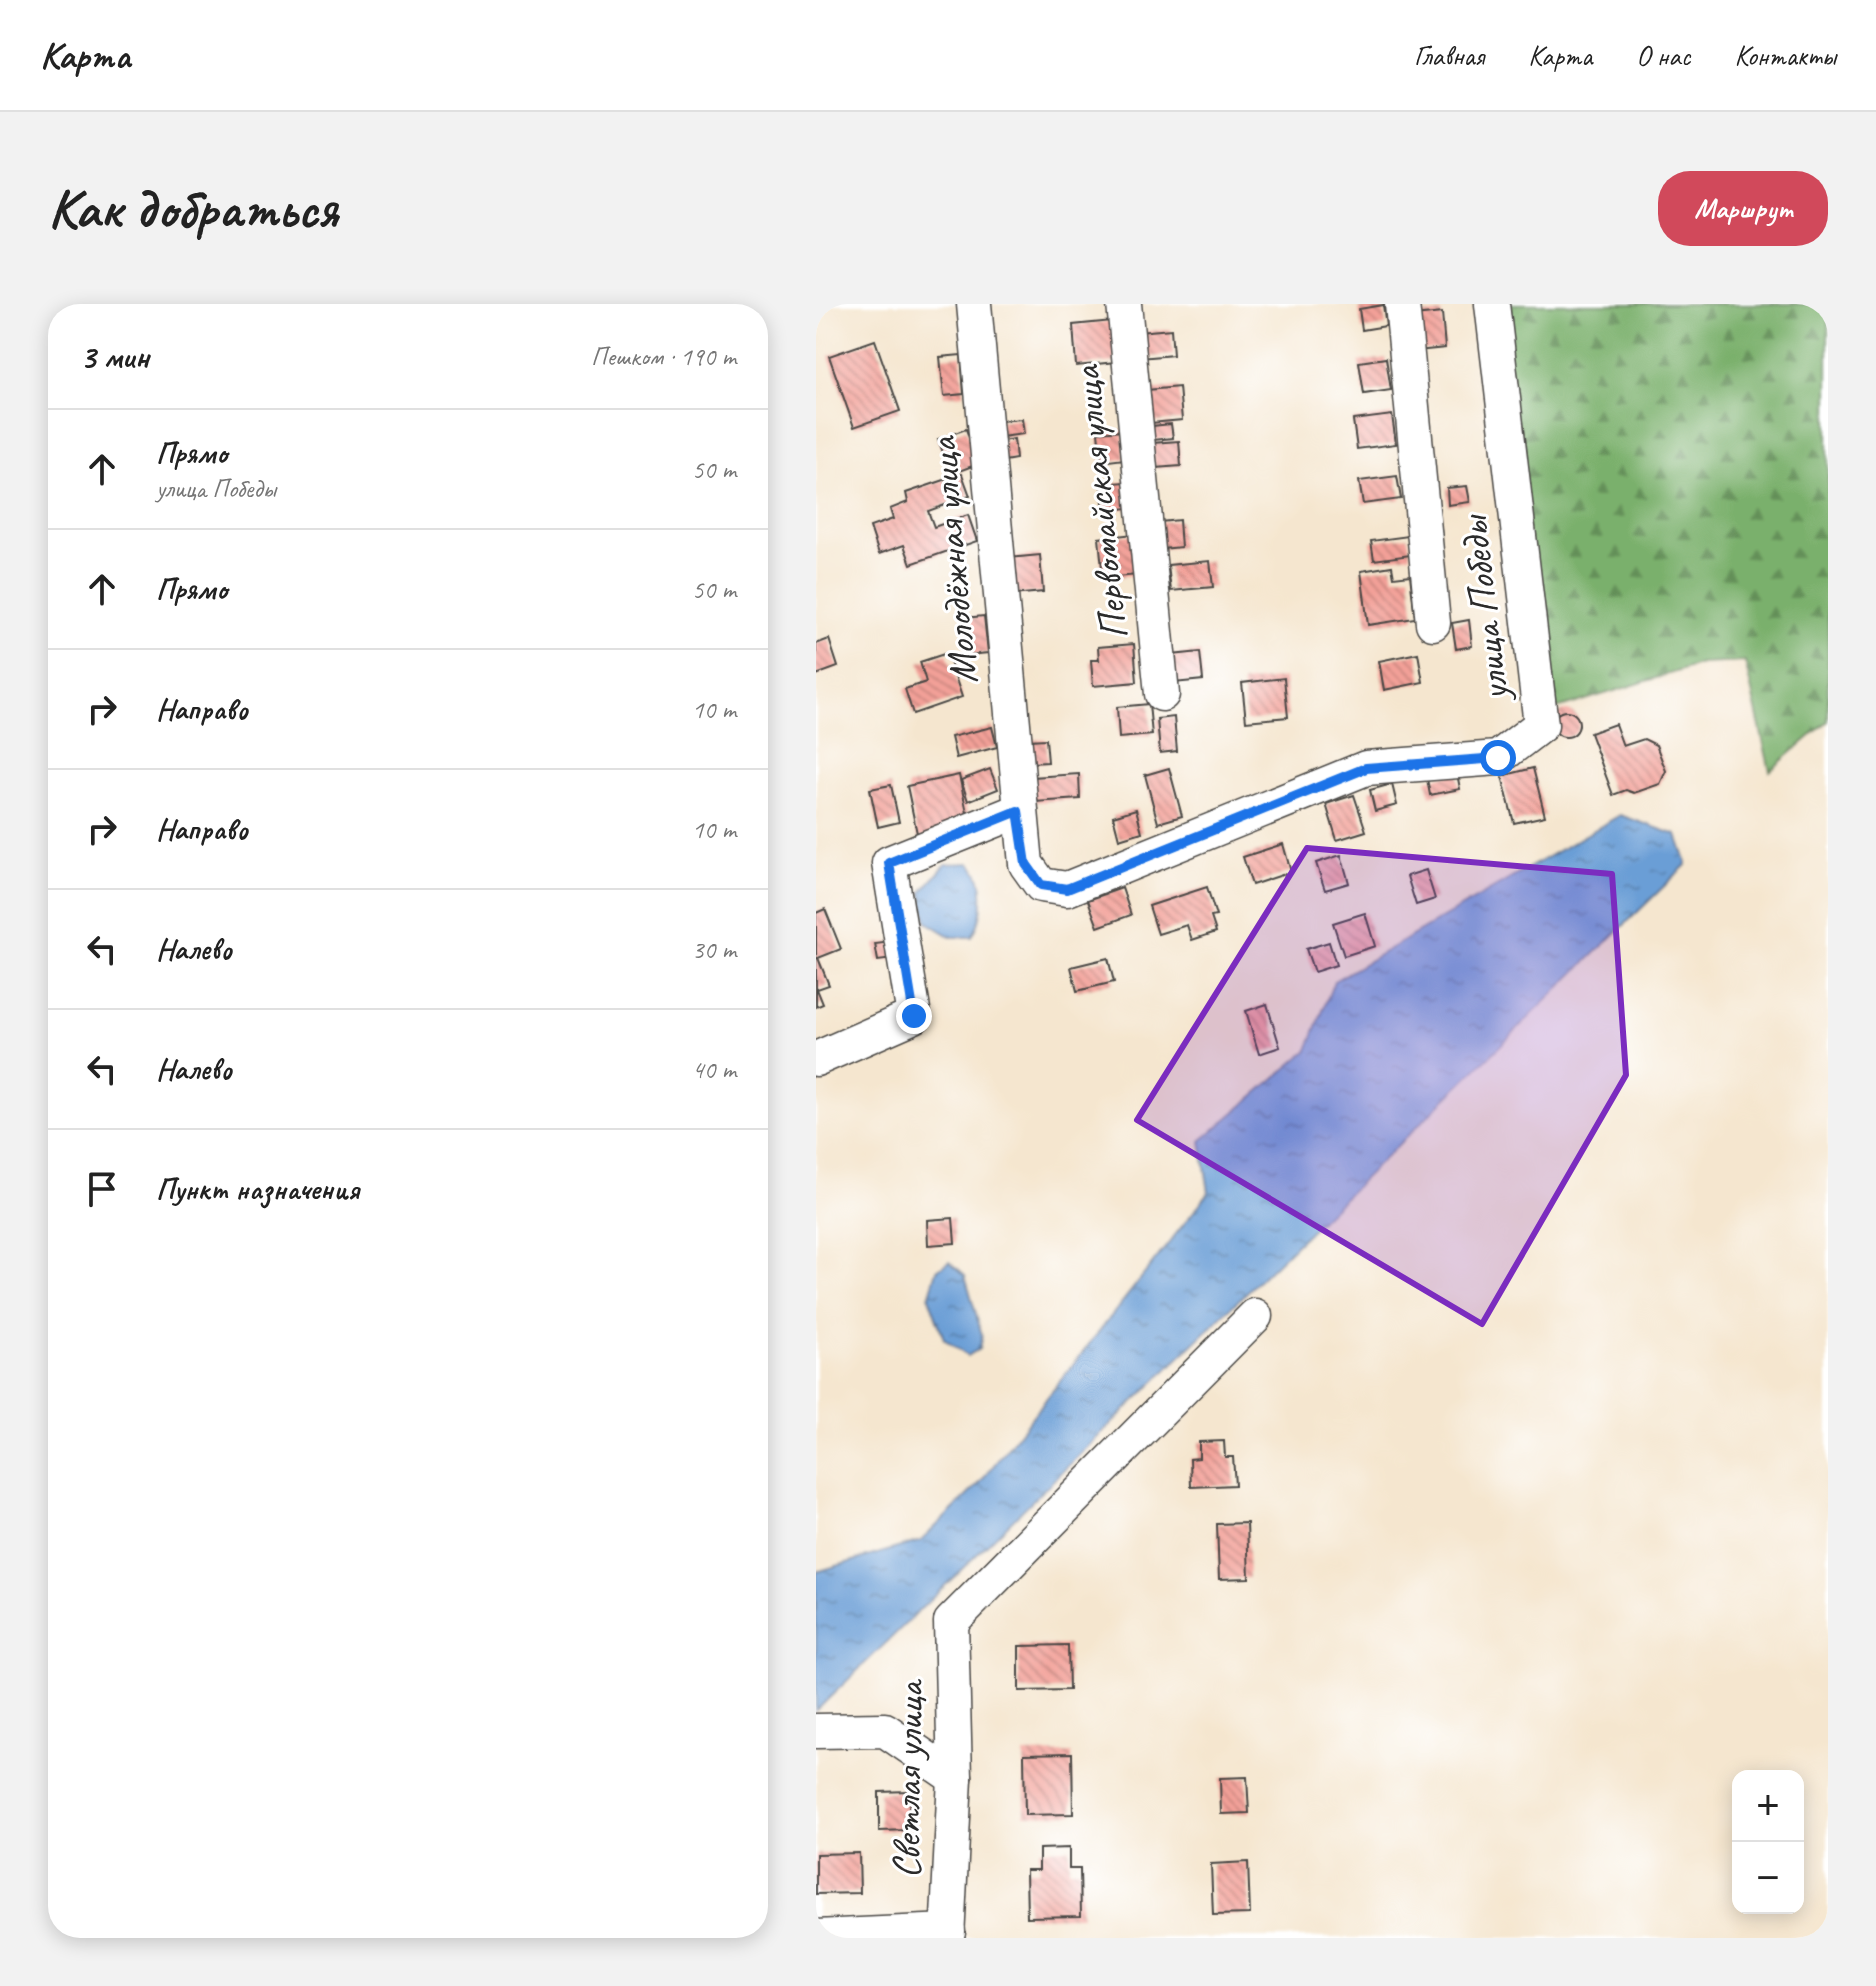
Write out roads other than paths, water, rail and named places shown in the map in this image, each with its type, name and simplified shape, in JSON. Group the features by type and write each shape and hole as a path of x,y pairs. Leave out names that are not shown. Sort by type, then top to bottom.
{"street":[{"name":"Молодёжная улица","path":"974,304 1018,811 1026,864 1041,885 1067,889 1282,800"},
{"name":"Первомайская улица","path":"1124,304 1162,694"},
{"name":"улица Победы","path":"1402,304 1433,623"},
{"name":"улица Победы","path":"1282,800 1366,768 1498,758 1541,725 1492,304"},
{"path":"816,1059 914,1016 889,863 1018,811"},
{"name":"Светлая улица","path":"948,1934 955,1778 951,1622 1255,1316"},
{"path":"816,1731 885,1730 955,1778"},
{"path":"816,1937 948,1934"}],"water":[{"path":"1620,815 1677,835 1687,864 816,1711 816,1572 921,1541 979,1484 1209,1192 1201,1141 1308,1050 1334,981"},
{"path":"970,863 982,888 979,920 972,937 952,937 927,922 922,892 946,864"},
{"path":"949,1261 965,1275 982,1335 979,1349 967,1356 944,1339 929,1297 937,1270"}]}
